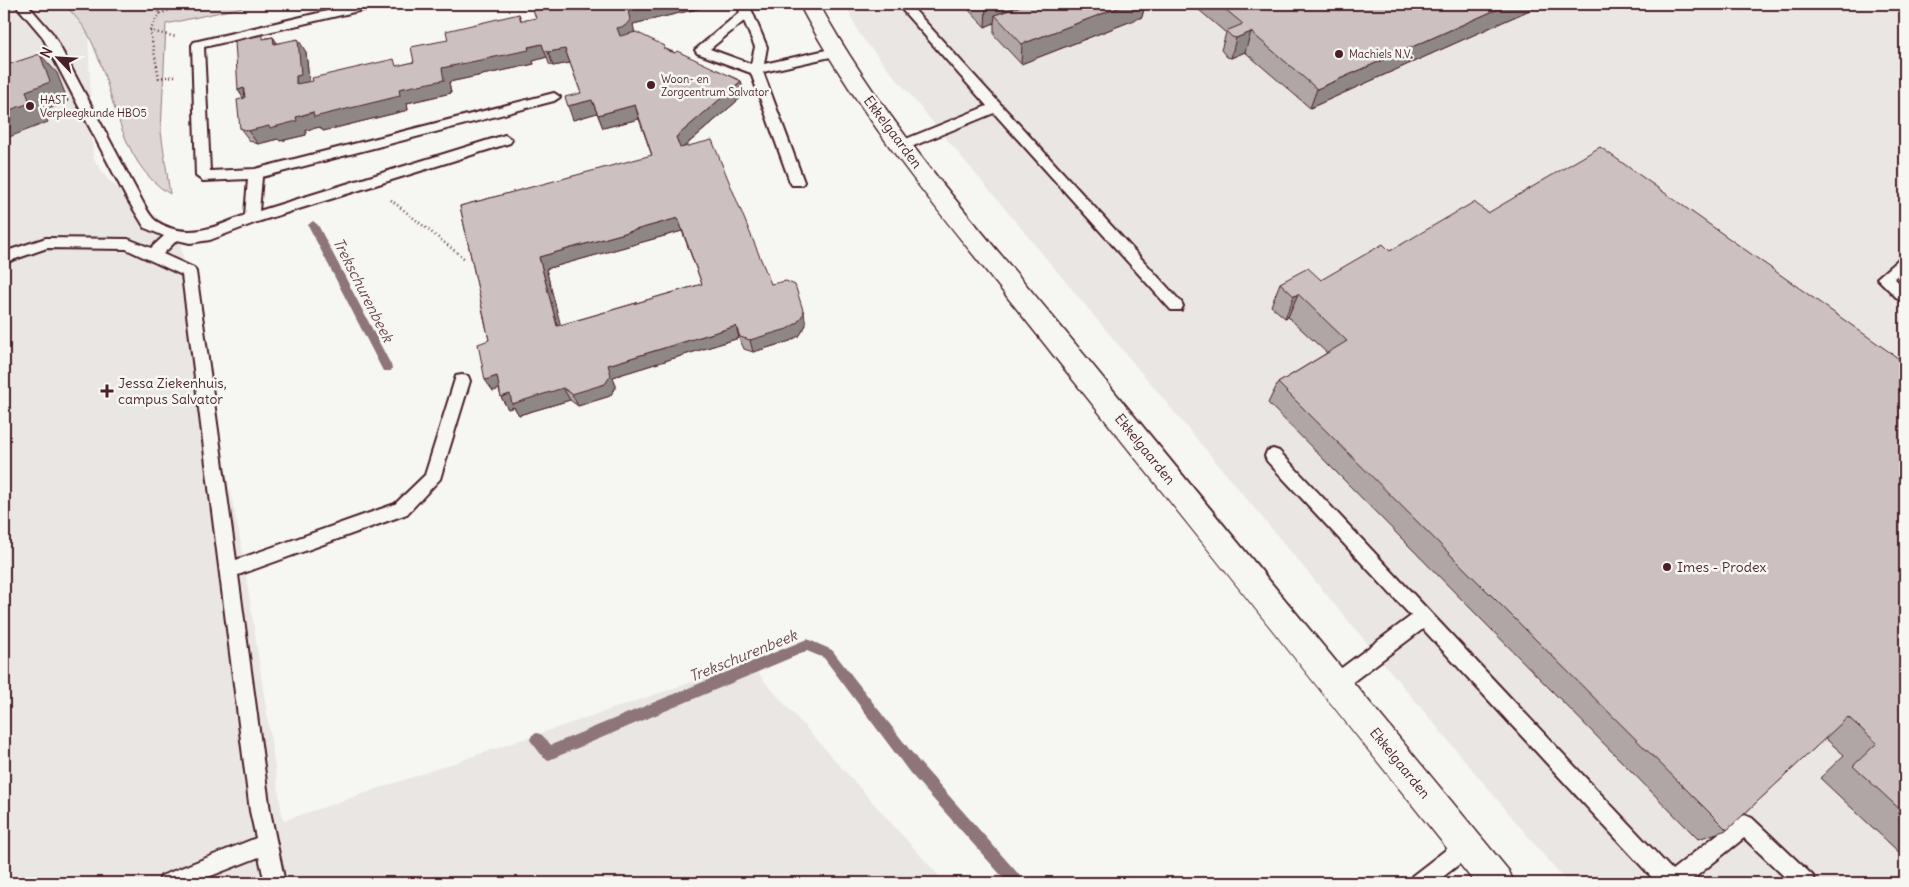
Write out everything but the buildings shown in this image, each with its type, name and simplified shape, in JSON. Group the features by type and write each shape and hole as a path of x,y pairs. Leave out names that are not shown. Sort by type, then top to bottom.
{"street":[{"name":"Ekkelgaarden","path":"809,4 835,52 901,146 1497,883"}],"lane":[{"path":"21,4 47,34 133,197 150,224 174,234 190,238 210,235 252,218 381,180 505,140"},
{"path":"363,4 363,6 198,46 203,176 255,174 554,97"},
{"path":"903,4 1176,306"},
{"path":"797,182 756,70 761,47 745,8 700,50 756,70 835,52"},
{"path":"901,146 996,107"},
{"path":"252,218 255,174"},
{"path":"152,256 174,234"},
{"path":"4,258 46,243 128,244 189,272 260,811 275,883"},
{"path":"1905,262 1884,278 1905,297"},
{"path":"228,571 401,509 432,479 462,381"},
{"path":"1273,456 1672,883 1745,825 1806,883"},
{"path":"1335,684 1423,618"},
{"path":"168,883 268,843"},
{"path":"1419,883 1468,845"}],"path":[{"path":"155,4 159,14"},
{"path":"186,4 159,14 150,31 158,78 200,73"},
{"path":"222,4 254,7 262,5"},
{"path":"381,180 383,194 465,259"}],"shaded area":[{"name":"Jessa Ziekenhuis, campus Salvator","path":"4,4 64,4 88,33 93,158 108,180 178,233 242,549 283,821 751,662 764,681 945,883 4,883"},
{"path":"64,4 257,4 166,24 161,132 170,194 152,180 138,163 127,143 105,76 88,34"},
{"path":"845,4 1905,4 1905,883 1567,883 860,35"}],"waterway":[{"name":"Trekschurenbeek","path":"313,225 387,368"},
{"name":"Trekschurenbeek","path":"537,740 549,753 807,645 828,654 915,768 1017,883"}],"place":[{"name":"Machiels N.V.","path":"1339,54"},
{"name":"Woon- en Zorgcentrum Salvator","path":"651,85"},
{"name":"HAST Verpleegkunde HBO5","path":"30,106"},
{"name":"Jessa Ziekenhuis, campus Salvator","path":"107,391"},
{"name":"Imes - Prodex","path":"1667,567"}]}
